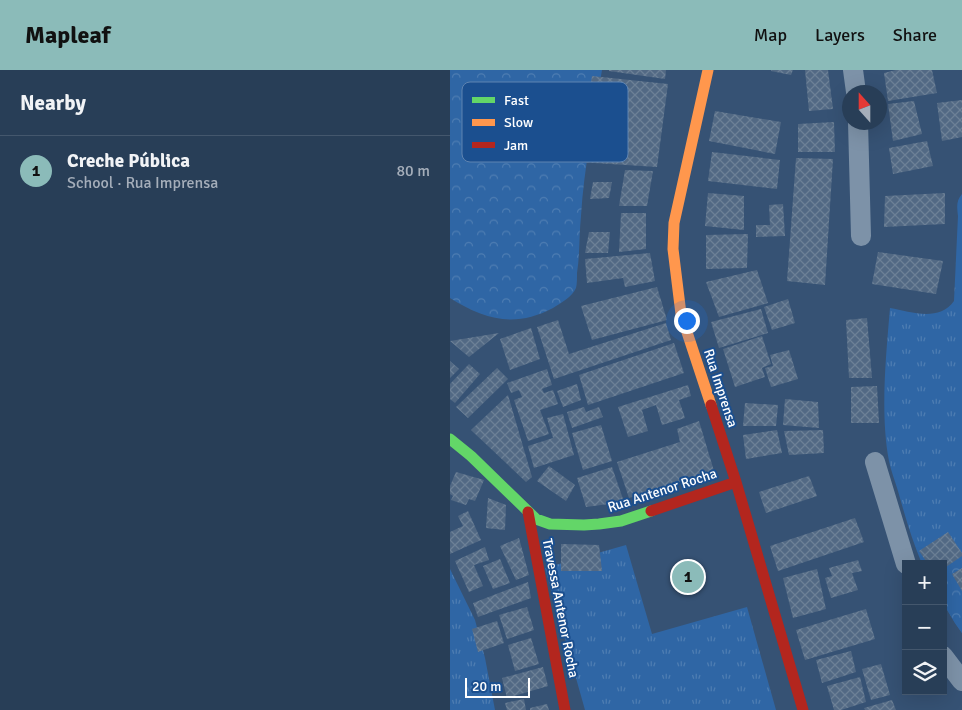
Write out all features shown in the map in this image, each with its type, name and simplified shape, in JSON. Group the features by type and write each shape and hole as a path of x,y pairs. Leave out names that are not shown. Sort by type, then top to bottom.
{"street":[{"name":"Rua Imprensa","path":"708,70 674,223 673,249 676,280 682,314 736,482 804,710"},
{"path":"853,70 855,85"},
{"path":"858,130 861,236"},
{"name":"Rua Antenor Rocha","path":"450,439 471,456 536,519 550,524 584,525 622,521 736,482"},
{"path":"874,462 905,560"},
{"name":"Travessa Antenor Rocha","path":"528,512 565,710"},
{"path":"947,661 962,681"}],"green space":[{"path":"450,70 602,70 600,82 462,82 462,162 587,162 580,223 576,288 572,294 563,302 539,314 513,319 500,319 476,312 450,298"},
{"path":"962,194 962,633 947,610 947,560 921,560 912,537 889,461 884,405 890,308 924,314 941,312 954,301 957,204"},
{"path":"626,545 652,634 747,607 776,710 585,710 545,568"},
{"path":"962,548 962,633 947,610 947,564"},
{"path":"450,569 475,620 485,658 495,710 450,710"}],"building":[{"path":"609,70 666,70 665,79"},
{"path":"771,70 793,70 791,75"},
{"path":"805,70 828,70 833,109 809,111"},
{"path":"896,70 932,70 937,93 888,101 884,73"},
{"path":"592,76 668,84 657,167 579,162 628,162 628,82 591,82"},
{"path":"962,100 962,137 942,141 937,103"},
{"path":"914,101 922,134 893,141 888,104"},
{"path":"715,111 781,122 775,154 709,141"},
{"path":"834,122 835,152 798,152 798,124"},
{"path":"927,141 933,166 893,174 889,148"},
{"path":"712,152 780,160 777,189 708,181"},
{"path":"796,158 833,159 825,285 787,281"},
{"path":"625,170 653,171 647,206 619,206"},
{"path":"593,182 612,182 609,198 590,199"},
{"path":"708,193 744,196 744,230 705,226"},
{"path":"945,193 945,224 884,227 885,196"},
{"path":"783,204 785,236 756,237 756,225 770,225 769,205"},
{"path":"621,213 646,213 646,249 619,252"},
{"path":"589,232 610,232 608,253 585,253"},
{"path":"748,234 747,268 706,269 706,235"},
{"path":"878,252 943,261 936,294 872,284"},
{"path":"650,253 655,281 625,287 623,278 587,283 585,259"},
{"path":"757,270 768,303 719,317 706,282"},
{"path":"657,287 667,320 592,340 581,306"},
{"path":"788,299 795,323 772,330 764,307"},
{"path":"761,309 768,333 719,348 711,322"},
{"path":"867,318 872,378 849,378 846,320"},
{"path":"558,320 569,354 666,323 671,340 554,379 537,327"},
{"path":"531,328 540,359 510,370 500,339"},
{"path":"499,333 469,357 450,341"},
{"path":"762,336 771,364 762,368 765,377 735,387 723,349"},
{"path":"674,343 684,373 588,405 579,375"},
{"path":"789,350 798,379 771,387 765,368 773,366 770,355"},
{"path":"450,361 459,369 450,378"},
{"path":"469,364 480,374 455,403 450,399 450,384"},
{"path":"497,368 508,379 468,418 456,407"},
{"path":"547,369 552,385 542,389 544,393 553,390 558,404 540,410 549,434 528,441 514,400 522,397 519,390 511,393 507,383"},
{"path":"577,384 581,400 563,407 557,391"},
{"path":"688,385 691,396 679,400 685,418 662,425 656,405 642,410 648,431 628,437 618,407"},
{"path":"877,386 879,423 851,423 851,387"},
{"path":"508,395 532,477 526,482 471,430"},
{"path":"785,399 818,402 819,428 783,425"},
{"path":"745,403 778,405 776,426 743,426"},
{"path":"584,407 586,412 599,407 603,417 572,428 567,412"},
{"path":"563,414 574,455 534,468 528,446 553,438 547,418"},
{"path":"699,421 714,471 629,498 617,462 680,442 677,429"},
{"path":"601,425 612,461 583,470 572,433"},
{"path":"777,430 782,453 746,459 743,435"},
{"path":"823,430 824,453 789,455 784,431"},
{"path":"549,466 575,485 566,501 537,481"},
{"path":"612,467 624,502 586,507 577,478"},
{"path":"456,472 484,480 475,501 469,499 466,505 451,500 453,496 450,494 450,486"},
{"path":"809,476 817,496 766,513 759,492"},
{"path":"488,498 506,505 505,530 486,528"},
{"path":"468,511 481,540 450,554 450,532 463,526 458,516"},
{"path":"855,518 864,542 778,571 770,546"},
{"path":"948,532 962,553 962,556 947,566 947,560 925,560 919,551"},
{"path":"519,538 529,575 516,580 500,546"},
{"path":"561,544 599,545 602,571 561,571"},
{"path":"485,547 489,560 474,565 483,586 469,592 455,561"},
{"path":"500,559 510,583 493,589 483,566"},
{"path":"858,560 862,571 852,573 858,590 831,598 825,578 832,576 829,568"},
{"path":"962,568 962,591 952,574"},
{"path":"817,569 826,609 793,618 783,578"},
{"path":"528,582 531,598 478,617 473,603"},
{"path":"527,607 534,630 507,639 499,615"},
{"path":"866,609 875,639 805,660 796,630"},
{"path":"497,621 504,643 478,652 472,629"},
{"path":"531,638 539,664 515,671 508,645"},
{"path":"851,651 856,672 822,683 816,660"},
{"path":"881,664 890,695 871,700 862,669"},
{"path":"543,667 548,686 507,698 502,678"},
{"path":"860,677 866,702 841,710 834,710 827,686"},
{"path":"524,699 526,710 507,710 505,703"},
{"path":"892,700 896,710 865,710 864,708"},
{"path":"547,704 549,710 530,710 530,708"}],"traffic: fast":[{"path":"450,439 471,456 536,519 550,524 599,524 621,521 651,511"}],"traffic: slow":[{"path":"708,70 674,223 673,249 681,314 711,405"}],"traffic: jam":[{"path":"711,405 736,482 803,710"},
{"path":"651,511 736,482"},
{"path":"528,512 565,710"}],"place":[{"name":"Creche Pública","path":"688,577"}]}
